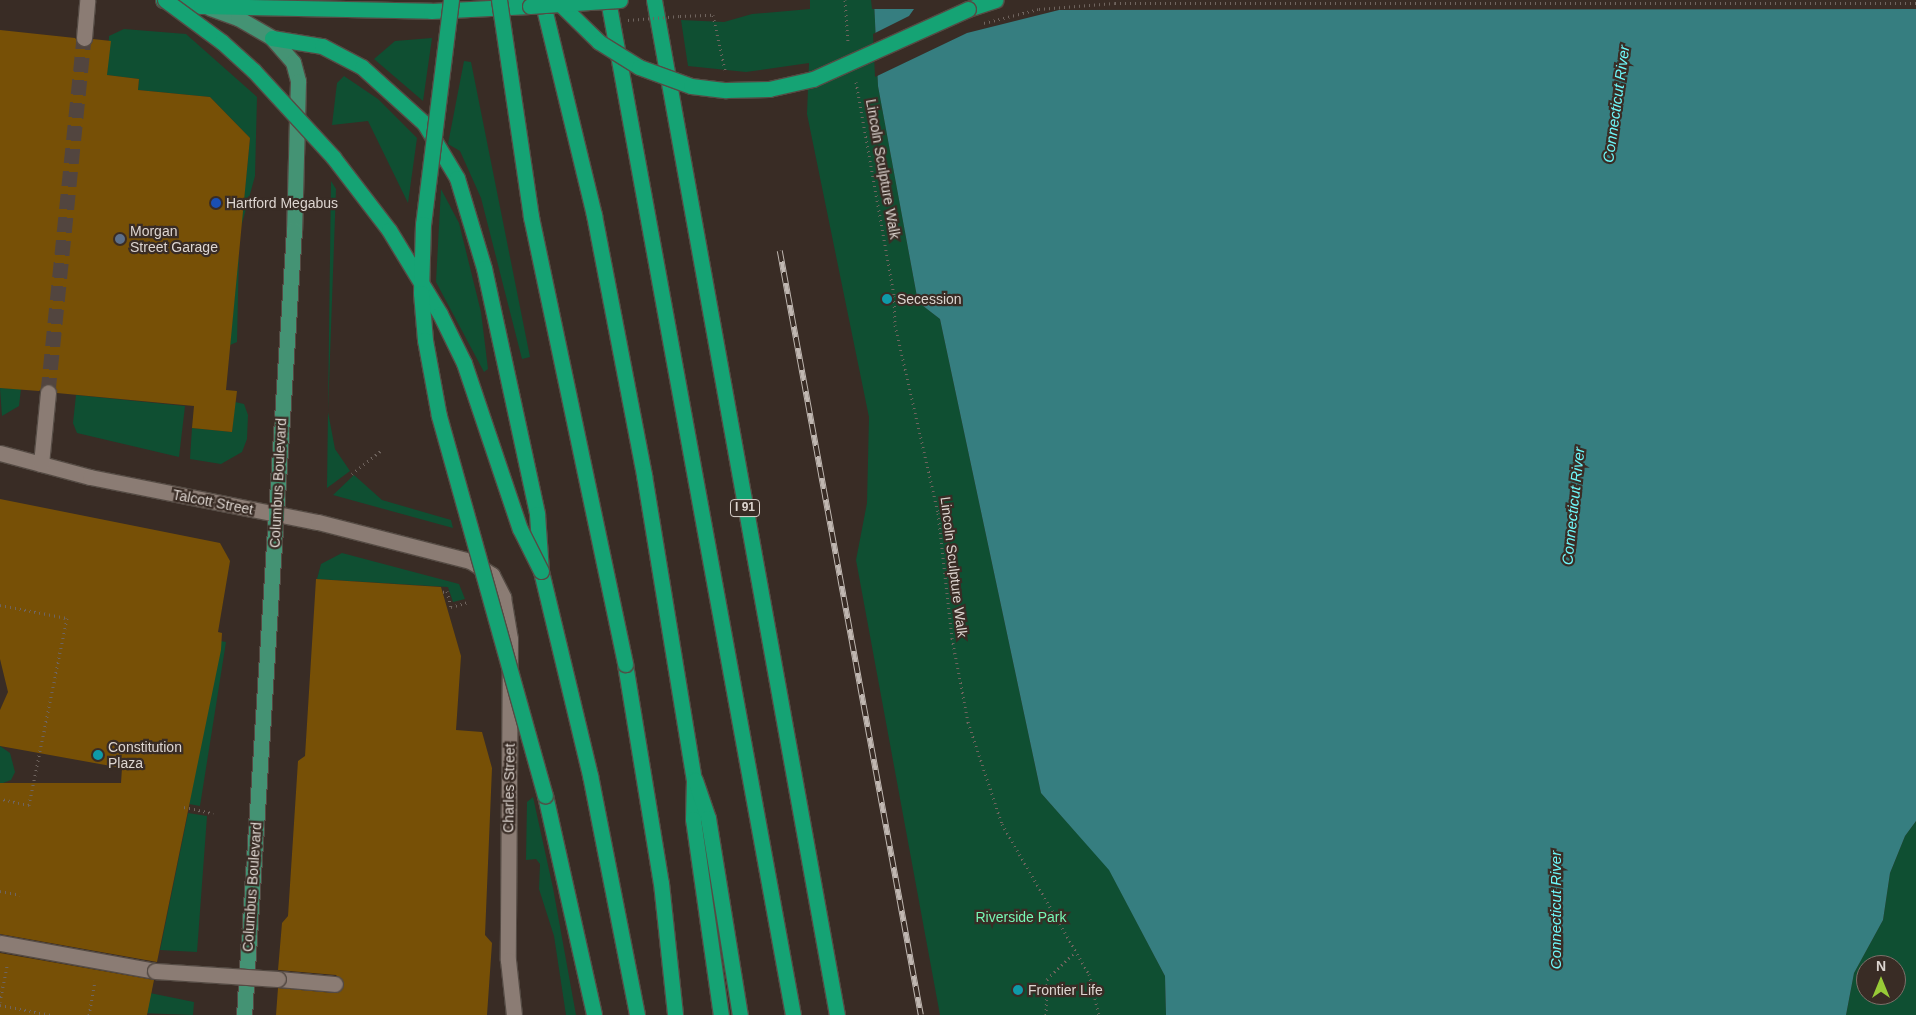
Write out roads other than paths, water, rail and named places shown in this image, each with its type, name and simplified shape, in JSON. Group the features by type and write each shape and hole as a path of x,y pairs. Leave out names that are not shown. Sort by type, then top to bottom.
{"highway":[{"path":"160,0 201,6 431,11 536,3 620,0"},
{"path":"165,0 222,42 266,84 352,180 394,238 464,363 520,530 540,571 567,675 605,842 637,1015"},
{"path":"451,0 422,231 424,340 439,416 546,795 594,1015"},
{"path":"499,0 531,217 624,664 660,874 674,1015"},
{"path":"556,0 599,42 639,67 690,86 726,90 769,89 813,79 948,17 996,0"},
{"path":"608,0 793,1015"},
{"name":"I 91","path":"654,0 837,1015"},
{"path":"536,3 556,47 614,312 694,779 694,819 721,1015"},
{"path":"272,38 322,46 349,58 404,101 433,134 457,178 469,213 499,335 537,514 540,571"},
{"path":"694,779 708,818 740,1015"}],"main road":[{"name":"Columbus Boulevard","path":"201,6 238,18 272,38 292,62 298,81 294,230 244,1015"}],"street":[{"path":"84,38 87,0"},
{"path":"41,464 48,392"},
{"name":"Talcott Street","path":"0,453 41,464 276,514 453,556 484,568"},
{"name":"Charles Street","path":"484,568 499,585 510,640 508,960 514,1015"},
{"path":"0,943 155,971 335,984"}],"water":[{"name":"Connecticut River","path":"874,0 1916,0 1916,821 1905,836 1890,873 1883,920 1864,955 1856,955 1856,969 1846,1015 1166,1015 1165,976 1109,870 1041,793 940,319 918,302 878,86"}],"tunnel":[{"path":"48,392 84,38"}],"railway":[{"path":"780,251 921,1015"}],"place":[{"name":"Hartford Megabus","path":"216,203"},
{"name":"Morgan Street Garage","path":"120,239"},
{"name":"Secession","path":"887,299"},
{"name":"Constitution Plaza","path":"98,755"},
{"name":"Frontier Life","path":"1018,990"}],"park label":[{"name":"Riverside Park","path":"1021,917"}]}
